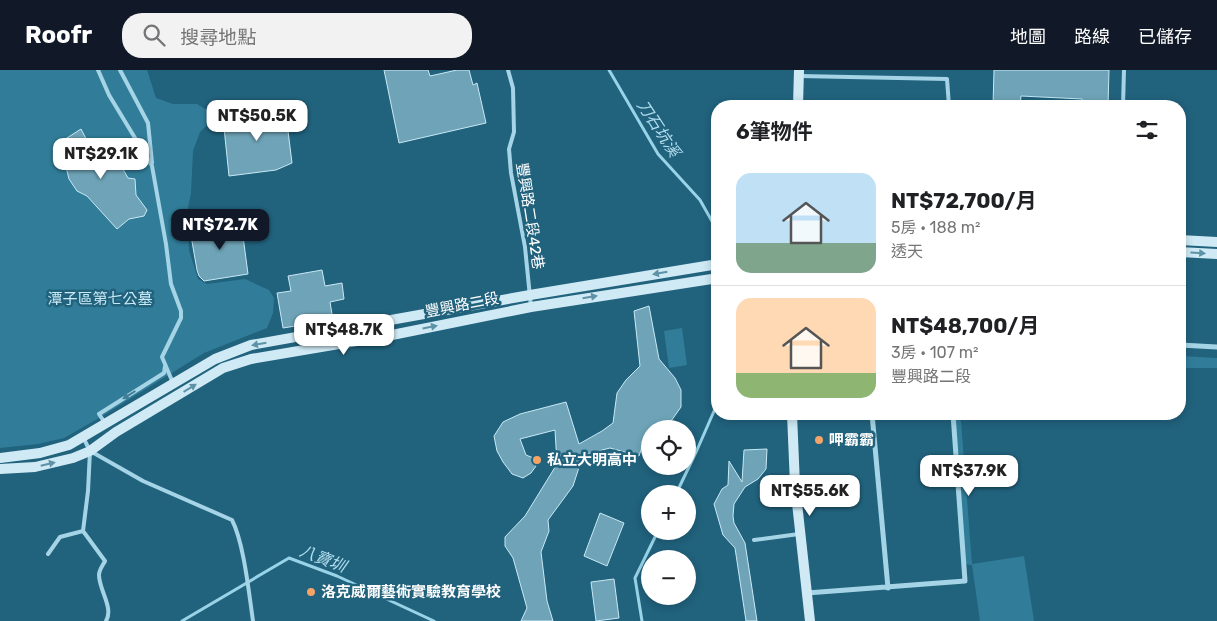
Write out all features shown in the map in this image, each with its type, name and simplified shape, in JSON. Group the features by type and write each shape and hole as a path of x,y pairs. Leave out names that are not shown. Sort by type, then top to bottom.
{"street":[{"path":"798,100 799,73"},
{"path":"1186,240 1217,242"},
{"path":"1186,252 1217,254"},
{"name":"豐興路二段","path":"0,458 40,453 69,445 215,358 251,345 711,264"},
{"name":"豐興路二段","path":"0,469 35,467 73,458 90,451 116,432 224,368 251,359 392,335 531,307 711,278"},
{"path":"1186,345 1217,347"},
{"path":"792,420 799,534 810,621"},
{"path":"872,420 888,588"},
{"path":"806,593 965,581 952,420"}],"lane":[{"path":"98,70 109,95 152,166"},
{"path":"120,70 148,123 152,166 171,284 181,311 181,318 162,358 174,384"},
{"name":"豐興路二段42巷","path":"508,70 513,88 514,123 514,132 509,149 510,173 525,247 531,307"},
{"path":"1123,100 1124,70"},
{"path":"799,73 948,79 949,100"},
{"path":"106,424 99,414 164,373 165,366"},
{"path":"84,437 90,451 83,531 105,561 99,573 101,590 109,610 106,621"},
{"path":"90,451 143,481 232,520 236,528 253,621"},
{"path":"48,554 60,537 83,531"},
{"path":"754,540 799,534"}],"green space":[{"name":"潭子區第七公墓","path":"0,70 147,70 156,98 173,104 197,104 207,110 207,125 200,132 193,151 191,193 187,213 189,250 198,279 207,284 245,279 269,290 274,298 273,313 267,328 204,353 64,438 38,444 0,448"},
{"path":"682,328 687,365 669,368 664,331"},
{"path":"1186,356 1217,358 1217,368 1186,368"},
{"path":"953,420 961,421 972,564 1024,556 1034,621 980,621 972,565 964,564"}],"building":[{"path":"384,70 428,70 430,76 457,70 469,70 473,85 477,83 486,123 399,143"},
{"path":"994,70 1109,70 1108,100 1021,96 1021,100 993,100"},
{"path":"261,108 286,115 292,163 276,170 229,176 223,118"},
{"path":"81,129 94,154 112,150 128,178 135,179 136,195 147,210 144,216 129,219 117,229 87,196 77,191 69,179 64,159 61,156 59,143"},
{"path":"241,221 248,274 204,281 199,276 197,270 190,230"},
{"path":"322,270 325,286 342,283 344,299 330,302 333,320 283,328 277,293 291,291 288,276"},
{"path":"649,306 659,359 675,378 681,390 681,407 672,420 641,420 641,450 639,456 610,448 583,455 573,486 548,520 549,531 541,552 547,601 553,621 521,621 527,608 513,558 505,546 505,537 525,516 557,464 555,430 520,439 526,455 536,459 536,466 531,473 523,478 512,474 503,462 497,451 494,436 503,422 520,414 566,402 579,444 613,423 617,393 626,380 640,366 634,311"},
{"path":"767,449 766,469 758,479 745,487 734,504 734,523 745,543 757,621 746,621 735,548 723,535 714,504 722,489 728,485 729,461 742,482 744,450"},
{"path":"600,513 624,523 607,566 584,556"},
{"path":"614,579 619,618 596,621 591,582"}],"waterway":[{"name":"刀石坑溪","path":"609,70 658,154 700,200 711,219"},
{"name":"刀石坑溪","path":"680,485 711,418"},
{"name":"刀石坑溪","path":"642,621 635,578 654,540"},
{"name":"八寶圳","path":"182,621 289,558 337,576 434,621"}],"place":[{"name":"呷霸霸","path":"819,440"},
{"name":"私立大明高中","path":"537,460"},
{"name":"洛克威爾藝術實驗教育學校","path":"311,592"}]}
